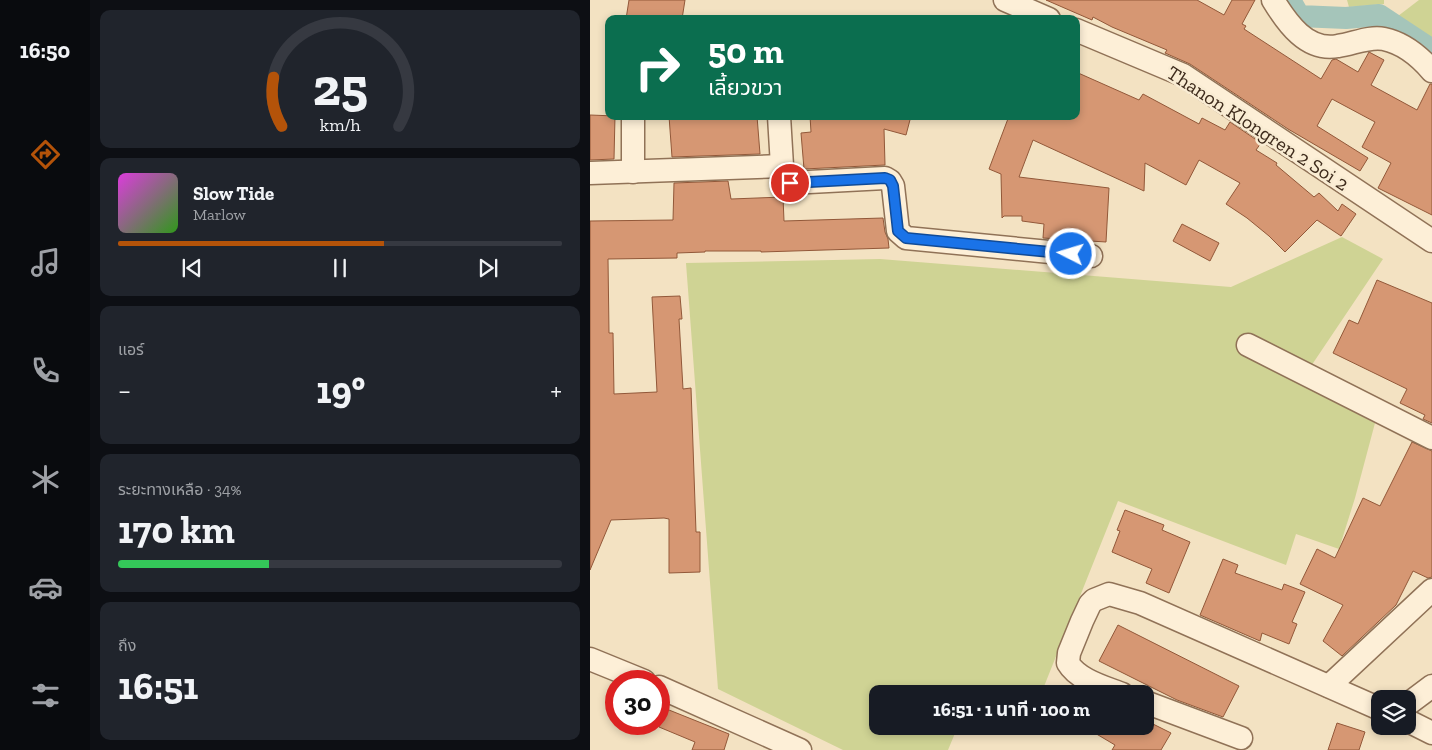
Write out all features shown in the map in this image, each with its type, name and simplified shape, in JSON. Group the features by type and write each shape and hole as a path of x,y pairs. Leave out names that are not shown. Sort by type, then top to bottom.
{"street":[{"path":"1005,0 1040,15"},
{"path":"1273,0 1283,17 1297,32 1312,42 1326,47 1337,47 1382,38 1406,48 1432,71"},
{"name":"Thanon Klongren 2 Soi 2","path":"1080,32 1183,75 1432,241"},
{"path":"633,120 633,172"},
{"path":"779,120 782,166 790,183 888,179 893,186 898,231 908,239 1091,256"},
{"path":"590,173 782,166"},
{"path":"1248,344 1432,438"},
{"path":"1329,686 1432,590"},
{"path":"1101,685 1083,677 1073,670 1068,663 1069,653 1090,604 1099,597 1109,594 1140,603 1371,705"},
{"path":"590,660 615,670"},
{"path":"1416,698 1432,686"},
{"path":"670,693 800,750"},
{"path":"1154,705 1241,738"},
{"path":"1416,725 1432,732"}],"green space":[{"path":"1347,0 1384,0 1384,4 1349,7"},
{"path":"1419,0 1432,0 1432,52 1385,26"},
{"path":"1342,237 1383,259 1299,384 1375,423 1339,549 1296,534 1286,565 1118,501 1045,685 869,685 869,735 954,735 948,750 843,750 718,689 686,263 880,259 1231,287"}],"building":[{"path":"629,0 685,0 683,15 627,15"},
{"path":"1046,0 1197,0 1224,15 1232,0 1255,0 1242,24 1246,26 1244,29 1321,79 1332,60 1336,59 1358,72 1369,52 1384,60 1371,85 1417,110 1430,84 1432,84 1432,215 1378,188 1391,163 1362,147 1375,122 1332,99 1317,126 1368,158 1360,171 1288,129 1190,64 1165,53 1167,50 1093,17 1092,20"},
{"path":"1080,74 1139,100 1143,94 1199,124 1202,118 1225,130 1230,122 1261,143 1256,150 1277,163 1276,165 1314,197 1319,193 1338,211 1342,204 1356,214 1341,236 1317,220 1285,252 1247,218 1226,204 1240,183 1199,160 1186,185 1145,163 1144,191 1033,140 1019,177 1109,188 1106,242 1043,238 1044,224 1022,221 1022,216 1004,216 1002,218 1001,174 989,169 1007,120 1080,120"},
{"path":"590,115 605,116 605,120 615,120 614,159 590,160"},
{"path":"669,120 757,120 760,154 672,157"},
{"path":"810,120 910,120 906,135 884,129 885,165 804,169 801,133 811,132"},
{"path":"728,181 731,199 783,197 784,221 883,218 889,248 761,252 705,251 677,253 677,258 608,259 609,333 613,333 614,394 657,392 652,297 680,296 682,319 679,319 683,389 691,388 696,532 700,532 700,572 669,573 669,519 664,518 611,520 590,570 590,221 673,220 674,183"},
{"path":"1182,224 1219,243 1210,261 1173,241"},
{"path":"1377,280 1432,303 1432,423 1423,419 1425,415 1400,403 1407,389 1333,353 1349,320 1358,324"},
{"path":"1412,442 1432,451 1432,577 1428,578 1413,571 1396,605 1342,656 1323,641 1343,605 1300,584 1317,549 1335,558 1363,498 1380,506"},
{"path":"1125,510 1164,525 1162,530 1190,542 1169,593 1146,583 1152,569 1112,552 1120,531 1117,530"},
{"path":"1223,559 1238,565 1235,573 1282,590 1284,584 1305,592 1292,622 1297,624 1289,644 1262,633 1260,641 1200,615"},
{"path":"1118,625 1239,686 1223,717 1177,700 1154,688 1154,685 1147,685 1099,661"},
{"path":"670,710 729,734 724,750 692,750 695,742 670,732"},
{"path":"1337,723 1365,732 1359,750 1328,750"},
{"path":"1154,724 1171,733 1161,750 1112,750 1115,745 1098,735 1154,735"}],"waterway":[{"path":"1290,0 1299,16 1346,18 1379,15 1432,50"}],"route":[{"path":"790,183 885,178 890,180 893,186 898,231 906,238 1071,254"}]}
